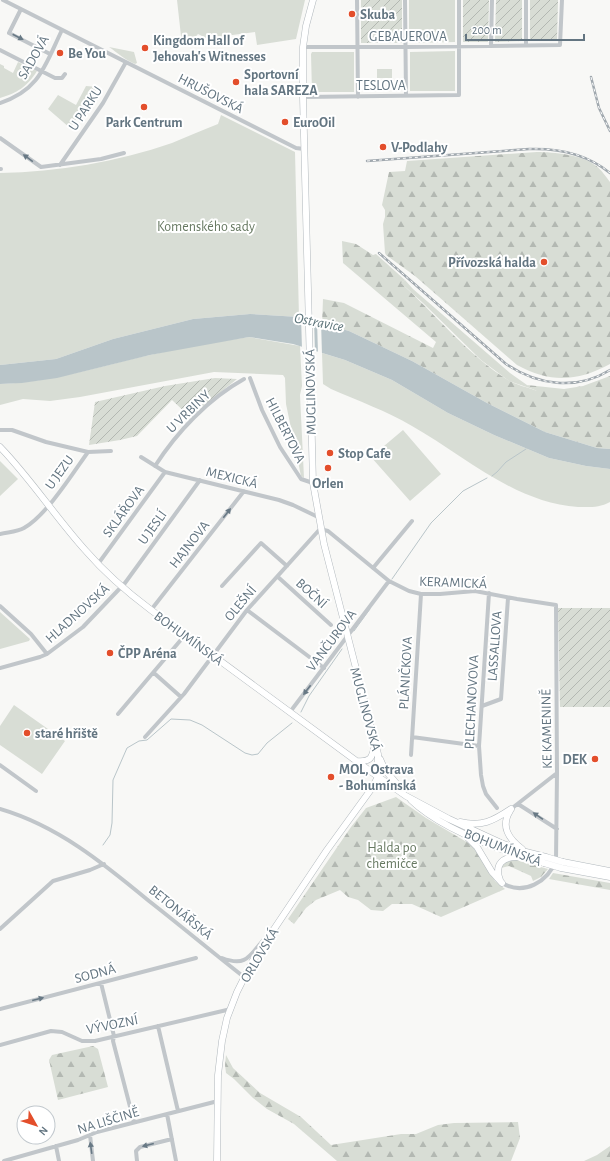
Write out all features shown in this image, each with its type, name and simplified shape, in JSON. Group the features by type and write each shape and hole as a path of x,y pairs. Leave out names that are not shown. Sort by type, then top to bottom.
{"main road":[{"name":"MUGLINOVSKÁ","path":"313,0 306,26 302,96 313,483 320,529 379,757 378,777"},
{"name":"BOHUMÍNSKÁ","path":"0,448 17,466 85,550 121,587 185,636 378,777 406,796 488,837 545,860 610,877"},
{"path":"356,761 368,760 373,755 376,746"},
{"path":"379,757 385,770 406,796"},
{"name":"ORLOVSKÁ","path":"217,1161 218,1074 222,1041 231,1008 252,962 378,777"},
{"name":"BOHUMÍNSKÁ","path":"406,796 420,809 460,831 528,859 545,860"},
{"path":"450,819 466,823 488,822 500,817 511,809"},
{"path":"511,809 506,816 505,822 508,835 526,852"},
{"path":"460,831 477,847 492,872 502,883"},
{"path":"502,883 498,873 503,859 513,857 528,859"},
{"name":"BOHUMÍNSKÁ","path":"562,865 610,871"}],"street":[{"name":"HRUŠOVSKÁ","path":"3,0 296,148 304,149"},
{"path":"357,0 358,97"},
{"path":"406,0 406,96"},
{"path":"458,47 459,0"},
{"path":"492,0 492,46"},
{"path":"526,0 526,45"},
{"name":"GEBAUEROVA","path":"304,48 560,45 562,0"},
{"path":"21,10 10,33 50,54"},
{"name":"SADOVÁ","path":"0,103 13,99 24,93 34,83 62,30"},
{"name":"TESLOVA","path":"302,96 358,97 459,95 458,47"},
{"path":"0,50 60,79 65,74"},
{"name":"U PARKU","path":"60,165 97,113 126,62"},
{"path":"0,138 41,167 101,159 124,153"},
{"name":"HILBERTOVA","path":"250,378 262,410 284,454 301,478 313,483"},
{"name":"U VRBINY","path":"155,466 168,445 208,405 232,385 244,379"},
{"path":"0,430 12,430 46,442 88,452 111,451"},
{"name":"U JEZU","path":"0,534 25,528 49,505 88,452"},
{"name":"MEXICKÁ","path":"141,457 165,472 244,491 293,505 318,517"},
{"name":"SKLÁŘOVA","path":"98,564 165,472"},
{"name":"U JESLÍ","path":"121,587 200,480"},
{"name":"HAJNOVA","path":"151,610 244,491"},
{"path":"373,568 412,521"},
{"name":"OLEŠNÍ","path":"145,737 181,697 247,610 320,529"},
{"name":"KERAMICKÁ","path":"320,529 328,531 389,581 410,591 421,594 440,594 470,590 508,598 556,605"},
{"name":"OLEŠNÍ","path":"222,586 261,543 287,566"},
{"name":"BOČNÍ","path":"278,577 331,625"},
{"name":"VANČUROVA","path":"290,712 389,581"},
{"name":"HLADNOVSKÁ","path":"0,668 47,654 83,626 121,587"},
{"name":"PLECHANOVOVA","path":"489,593 479,746 481,775 484,786 491,800 498,808"},
{"name":"PLÁNIČKOVA","path":"411,754 421,594"},
{"name":"LASSALLOVA","path":"482,706 502,700 508,598"},
{"name":"KE KAMENINĚ","path":"502,883 510,888 533,885 542,880 553,868 557,854 556,605"},
{"name":"HLADNOVSKÁ","path":"0,606 31,634 47,654"},
{"path":"247,610 324,668"},
{"path":"118,714 185,636"},
{"path":"154,673 181,697"},
{"path":"412,737 479,746"},
{"path":"0,765 36,791"},
{"path":"511,809 557,772"},
{"path":"518,804 557,829"},
{"name":"BETONÁŘSKÁ","path":"0,809 49,828 74,843 104,864 244,977"},
{"path":"0,929 53,881 90,870 104,864"},
{"path":"219,957 234,962 240,962 248,959 265,937 274,930"},
{"name":"SODNÁ","path":"0,1009 196,958"},
{"path":"102,983 114,1036 113,1042 134,1122"},
{"name":"VÝVOZNÍ","path":"0,1044 51,1031 62,1032 82,1041 95,1041 231,1008"},
{"path":"158,1026 178,1111"},
{"name":"NA LIŠČINĚ","path":"4,1161 18,1159 78,1140 97,1132 218,1101"},
{"path":"167,1114 176,1161"},
{"path":"90,1135 93,1161"},
{"path":"137,1161 136,1151 140,1147 172,1139"},
{"path":"56,1146 59,1161"}],"green space":[{"path":"177,0 305,0 296,39 257,45 255,32 225,36 214,42 198,34 189,44 182,45"},
{"path":"361,0 402,0 402,43 361,43"},
{"path":"409,0 455,0 455,42 409,43"},
{"path":"463,0 489,0 488,42 463,42"},
{"path":"496,0 522,0 522,41 495,42"},
{"path":"530,0 558,0 557,41 530,40"},
{"path":"109,47 134,52 137,63 135,64 128,60"},
{"path":"455,51 455,91 410,91 410,52"},
{"path":"312,52 354,52 354,92 312,92"},
{"path":"18,62 37,71 21,89 0,98 0,64 13,73"},
{"path":"377,69 392,69 392,78 377,78"},
{"path":"86,86 98,87 70,128 48,109 58,95 76,105"},
{"name":"Komenského sady","path":"221,115 295,152 299,317 250,314 193,319 113,339 56,359 0,365 0,173 44,171 87,165 130,156 172,143 218,124"},
{"path":"537,152 559,153 583,159 597,167 610,182 610,364 598,370 575,377 564,378 541,375 517,365 415,276 385,253 383,224 385,210 382,205 389,172 405,171 407,161"},
{"path":"342,241 356,244 373,255 376,254 405,280 401,283 466,347 511,382 537,391 527,385 564,389 583,386 610,376 610,449 597,448 545,432 487,403 412,361 349,331 322,324 323,299 344,303 433,348 436,342 343,263"},
{"path":"405,280 413,289 510,373 527,385 541,392 509,381 481,360 401,283"},
{"path":"249,337 300,346 302,386 300,395 304,478 301,476 286,404 285,378 283,375 214,372 80,397 50,401 23,399 0,405 0,384 19,383 57,377 131,359"},
{"path":"322,353 345,360 392,380 448,413 494,435 549,458 586,466 610,469 610,502 590,507 555,504 512,488 402,421 323,384"},
{"path":"215,378 237,379 190,417 172,400 137,436 89,445 95,402 165,386"},
{"path":"403,430 441,474 410,501 371,457"},
{"path":"0,461 18,479 0,496"},
{"path":"558,608 610,608 610,707 560,707"},
{"path":"0,612 30,639 29,641 0,649"},
{"name":"staré hřiště","path":"14,705 65,741 42,774 0,745 0,726"},
{"name":"Halda po chemičce","path":"396,797 426,818 470,844 477,852 495,881 505,889 441,917 412,904 392,904 383,911 371,910 358,900 348,897 340,890 316,900 306,908 294,924 288,919 351,827 366,808"},
{"path":"509,860 516,860 548,869 541,877 533,881 531,876 509,866 501,868 503,864"},
{"path":"553,873 610,883 610,890 549,879"},
{"path":"93,1046 98,1049 108,1087 58,1100 49,1060 52,1055"},
{"path":"226,1055 233,1068 260,1093 301,1117 331,1145 401,1134 416,1134 438,1125 454,1123 518,1122 520,1138 511,1161 337,1161 294,1124 267,1109 253,1098 226,1073"},
{"path":"610,1146 610,1161 584,1161 597,1155"}],"shaded area":[{"path":"250,314 299,317 349,331 412,361 487,403 545,432 597,448 610,449 610,469 586,466 549,458 494,435 448,413 392,380 345,360 293,344 249,337 150,355 57,378 22,383 0,384 0,365 56,359 113,339 193,319"}],"pier":[{"path":"301,316 314,319 315,353 302,349"},
{"path":"317,320 321,321 322,355 318,354"}],"waterway":[{"path":"492,476 506,462 526,449"},
{"path":"392,579 431,523 463,491 487,478"},
{"path":"354,631 370,609"},
{"path":"301,712 309,696 342,649"},
{"path":"103,845 110,835 112,823 113,780 127,748 139,741 147,740 171,719 190,720 202,725 245,753 252,755 258,754 267,743 292,723"}],"railway":[{"path":"591,77 599,108 610,131"},
{"path":"367,161 540,149 562,151 582,157 601,166 610,173"},
{"path":"379,253 506,364 518,371 544,381 570,383 597,377 610,370"}],"place":[{"name":"Skuba","path":"352,14"},
{"name":"Kingdom Hall of Jehovah's Witnesses","path":"145,48"},
{"name":"Be You","path":"60,53"},
{"name":"Sportovní hala SAREZA","path":"236,82"},
{"name":"Park Centrum","path":"144,107"},
{"name":"EuroOil","path":"285,122"},
{"name":"V-Podlahy","path":"383,147"},
{"name":"Přívozská halda","path":"544,262"},
{"name":"Stop Cafe","path":"330,453"},
{"name":"Orlen","path":"328,468"},
{"name":"ČPP Aréna","path":"110,653"},
{"name":"staré hřiště","path":"27,733"},
{"name":"DEK","path":"595,759"},
{"name":"MOL, Ostrava - Bohumínská","path":"331,777"}],"water label":[{"name":"Ostravice","path":"319,322"}]}
